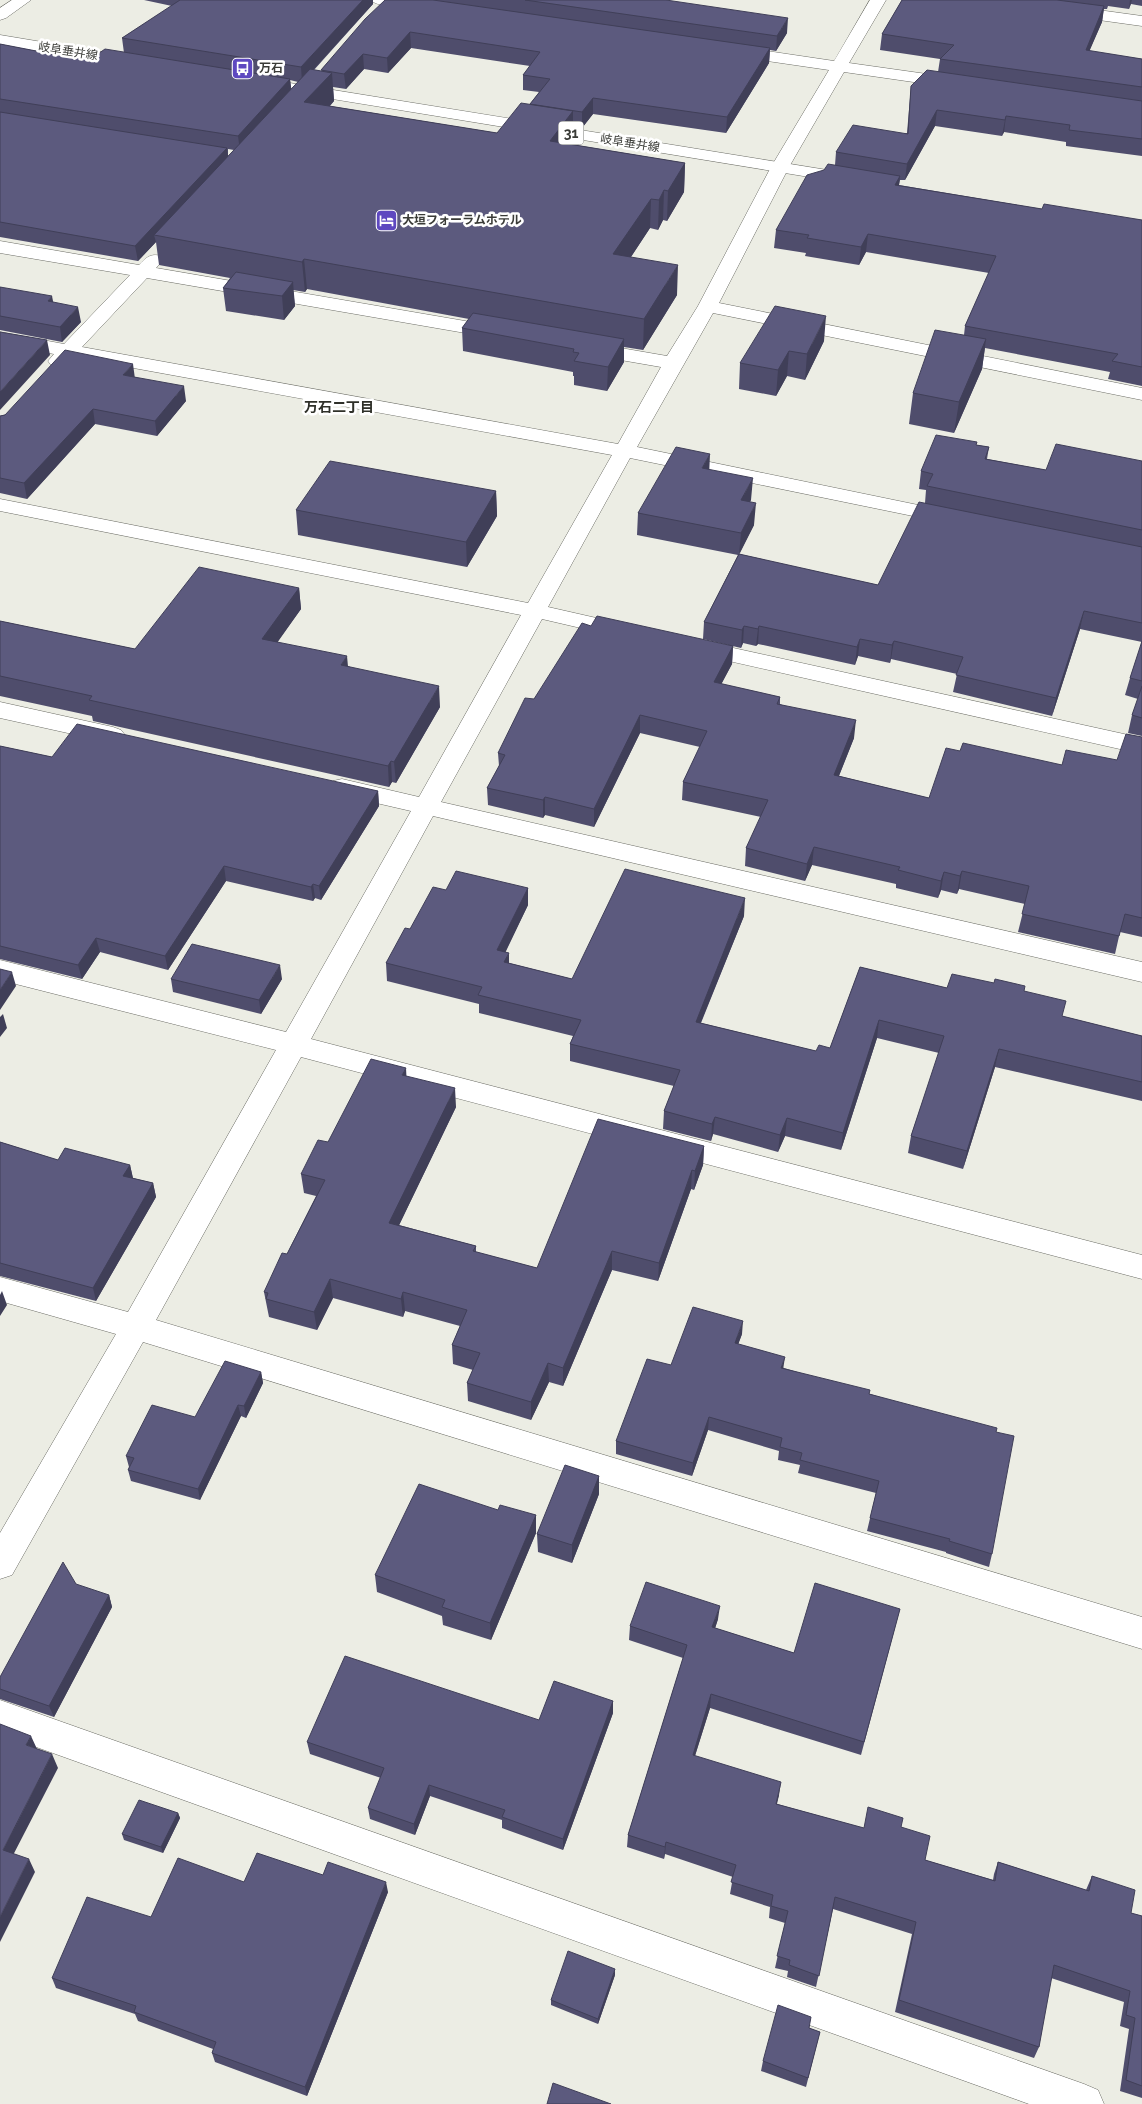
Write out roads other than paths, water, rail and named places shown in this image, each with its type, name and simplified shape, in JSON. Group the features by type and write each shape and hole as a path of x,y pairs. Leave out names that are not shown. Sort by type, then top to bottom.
{"street":[{"path":"0,15 22,0"},
{"path":"0,1564 295,1044 673,363 708,306 780,167 878,0"},
{"path":"991,0 1142,21"},
{"path":"383,4 436,8"},
{"name":"岐阜垂井線","path":"0,40 148,64"},
{"path":"720,49 968,85"},
{"name":"岐阜垂井線","path":"237,79 864,181"},
{"path":"0,247 513,335"},
{"path":"43,378 162,250"},
{"path":"708,306 1142,394"},
{"path":"0,338 624,451 976,522"},
{"path":"572,345 673,363"},
{"path":"0,505 534,611 649,636"},
{"path":"678,643 1142,746"},
{"path":"0,710 136,740"},
{"path":"320,782 1142,972"},
{"path":"0,970 295,1044 1142,1267"},
{"path":"0,1289 136,1327 1142,1633"},
{"path":"0,1717 1084,2104"}],"place":[{"name":"万石","path":"243,68"},
{"name":"大垣フォーラムホテル","path":"386,220"}],"district":[{"name":"万石二丁目","path":"339,407"}]}
